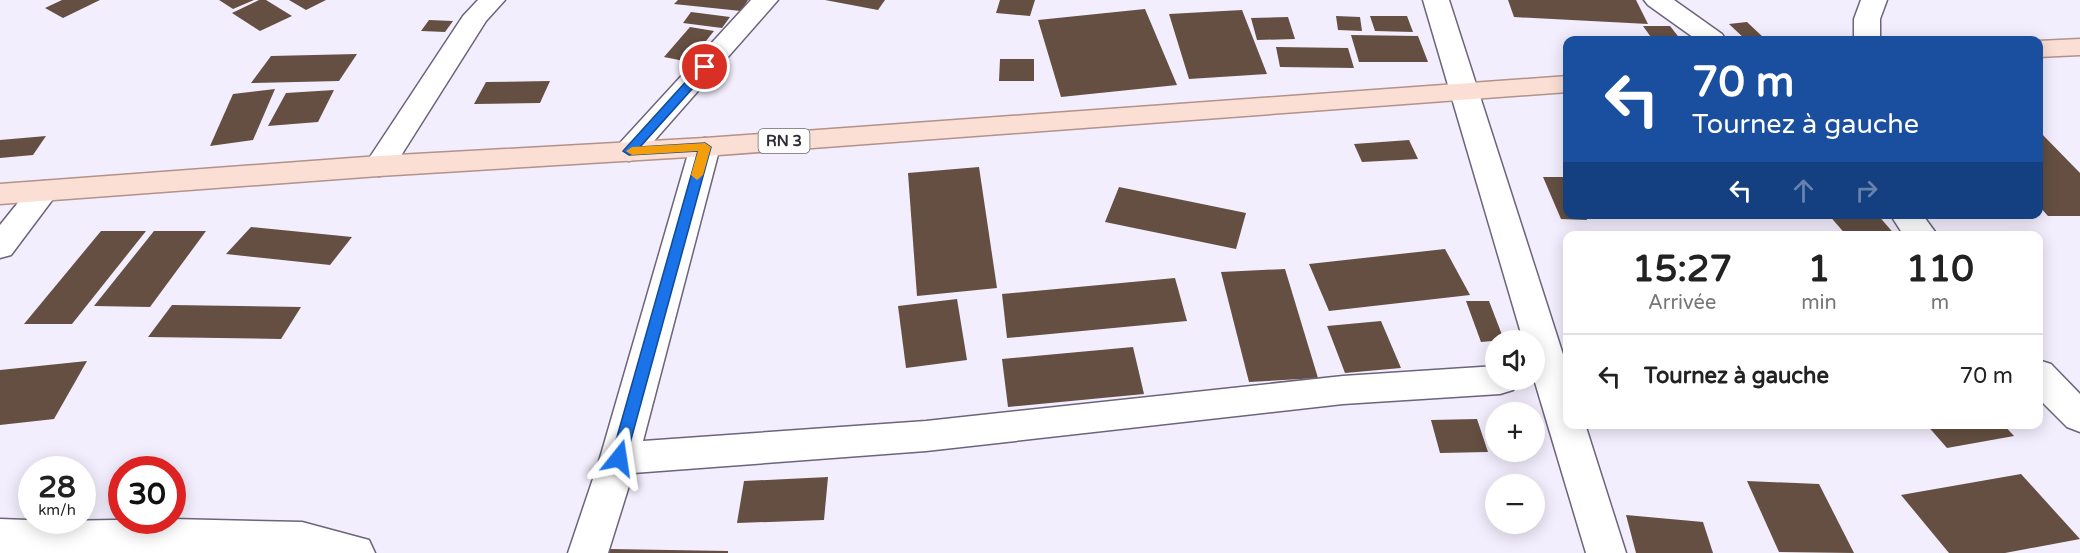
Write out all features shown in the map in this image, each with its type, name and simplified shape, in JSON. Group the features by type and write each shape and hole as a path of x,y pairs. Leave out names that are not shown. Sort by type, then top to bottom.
{"main road":[{"path":"2043,49 2080,46"},
{"name":"RN 3","path":"0,194 379,166 705,147 1563,84"}],"street":[{"path":"379,166 476,16 492,0"},
{"path":"629,151 765,0"},
{"path":"1436,0 1464,91 1530,330"},
{"path":"1658,0 1708,36"},
{"path":"1867,36 1867,19 1874,0"},
{"path":"588,553 619,458 705,147"},
{"path":"0,247 44,190"},
{"path":"1909,219 1918,231"},
{"path":"2043,379 2080,417"},
{"path":"619,458 926,436 1343,390 1485,381"},
{"path":"1545,382 1606,553"},
{"path":"0,537 57,539 158,536 302,540 355,553"}],"building":[{"path":"62,0 100,0 63,18 45,8"},
{"path":"219,0 254,0 233,9"},
{"path":"259,0 266,0 292,16 260,31 232,13"},
{"path":"289,0 326,0 306,10"},
{"path":"678,0 748,0 741,11 674,4"},
{"path":"825,0 885,0 878,10"},
{"path":"1000,0 1035,0 1030,16 996,13"},
{"path":"1508,0 1636,0 1648,24 1514,17"},
{"path":"1145,9 1177,85 1061,97 1038,20"},
{"path":"1242,10 1267,74 1189,79 1169,14"},
{"path":"691,12 730,17 722,28 683,23"},
{"path":"1336,16 1360,17 1362,31 1338,30"},
{"path":"1370,16 1407,16 1413,32 1375,31"},
{"path":"1288,17 1295,39 1257,40 1251,18"},
{"path":"429,20 453,21 445,32 421,31"},
{"path":"1747,22 1762,36 1742,36 1729,24"},
{"path":"1643,26 1670,26 1678,36 1650,36"},
{"path":"690,27 714,31 689,62 664,57"},
{"path":"1351,35 1418,36 1428,62 1359,62"},
{"path":"1276,47 1348,48 1354,68 1280,67"},
{"path":"357,54 339,81 251,83 271,56"},
{"path":"1000,59 1034,59 1034,81 999,81"},
{"path":"550,81 540,103 474,104 486,82"},
{"path":"275,89 253,140 210,146 233,94"},
{"path":"334,90 318,122 268,126 286,93"},
{"path":"2043,135 2080,173 2080,216 2048,216 2043,210"},
{"path":"46,136 33,155 0,158 0,140"},
{"path":"1409,140 1418,159 1362,162 1354,144"},
{"path":"979,167 997,288 917,296 908,173"},
{"path":"1543,177 1563,177 1563,219 1587,220 1561,219"},
{"path":"1119,187 1246,213 1236,249 1105,222"},
{"path":"1832,219 1881,219 1892,231 1843,231"},
{"path":"251,227 352,237 330,265 226,254"},
{"path":"101,231 146,231 72,324 24,324"},
{"path":"154,231 206,231 150,307 94,306"},
{"path":"1445,249 1470,295 1329,311 1309,264"},
{"path":"1285,269 1318,378 1249,382 1221,272"},
{"path":"1175,278 1187,321 1007,338 1002,294"},
{"path":"957,299 967,360 906,368 898,306"},
{"path":"1466,301 1489,301 1500,330 1485,330 1485,342 1481,342"},
{"path":"172,305 301,307 281,339 148,337"},
{"path":"1381,321 1401,368 1345,373 1327,326"},
{"path":"1133,347 1144,394 1008,407 1002,359"},
{"path":"87,361 54,419 0,425 0,370"},
{"path":"1477,419 1485,443 1485,452 1440,453 1431,420"},
{"path":"1930,429 2008,429 2014,436 1947,448"},
{"path":"2021,474 2080,539 2005,553 1949,553 1901,495"},
{"path":"828,477 824,520 737,523 744,481"},
{"path":"1747,481 1819,484 1854,553 1779,552"},
{"path":"1626,515 1703,522 1713,553 1636,553"},
{"path":"610,549 728,551 728,553 609,553"}],"slow traffic":[{"path":"632,151 705,147 697,175"}],"route":[{"path":"619,458 705,147 629,151 705,67"}]}
